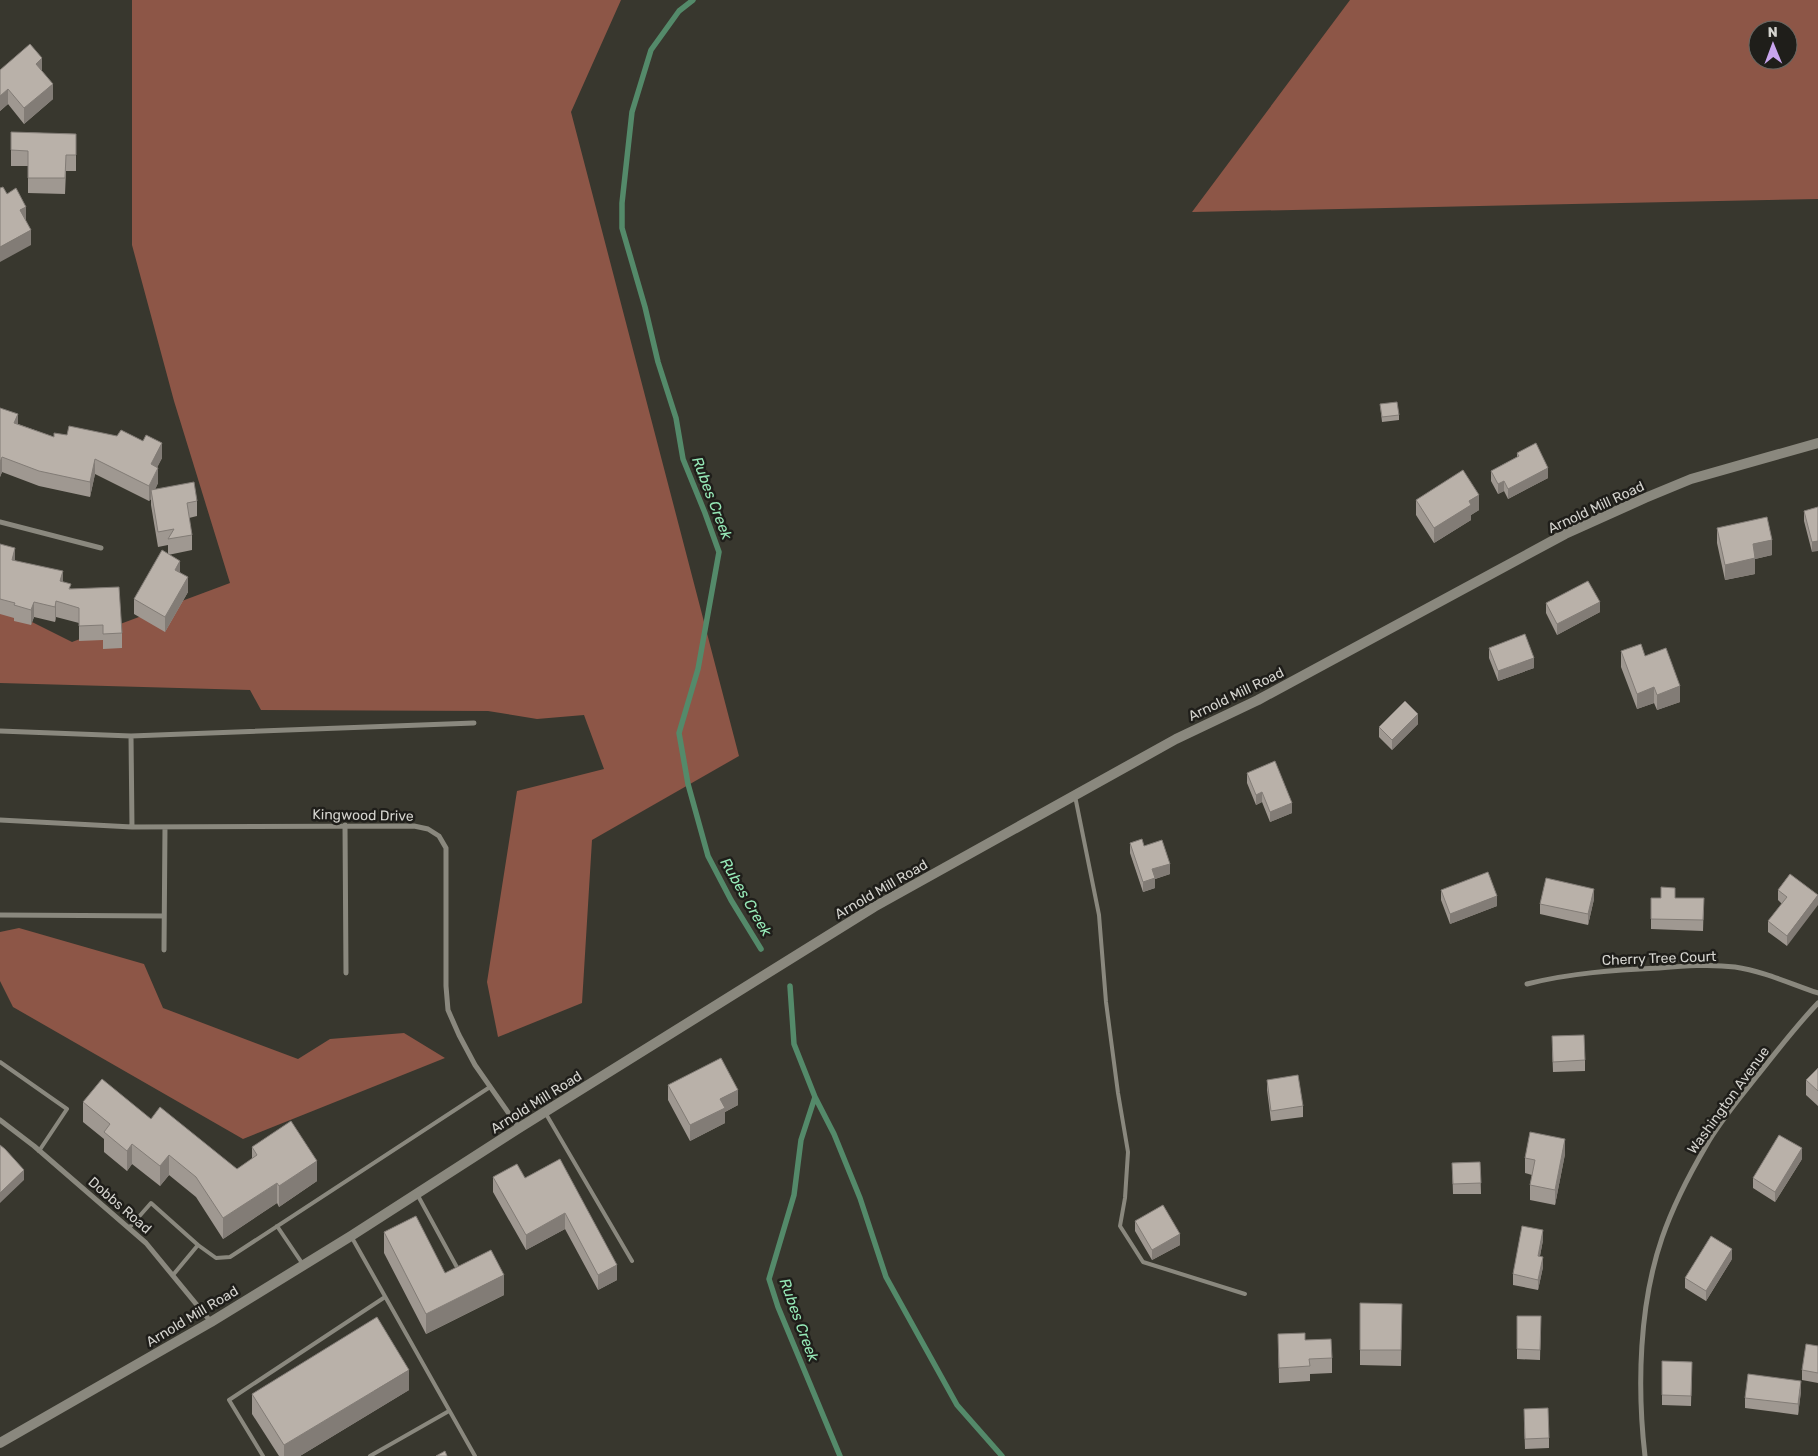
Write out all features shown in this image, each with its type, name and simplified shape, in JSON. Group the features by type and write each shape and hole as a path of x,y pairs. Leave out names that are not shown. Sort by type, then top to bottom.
{"main road":[{"name":"Arnold Mill Road","path":"0,1443 211,1322 874,907 1176,739 1258,700 1565,534 1691,479 1818,443"}],"street":[{"path":"0,522 101,548"},
{"path":"0,730 131,736 474,723"},
{"path":"131,736 132,827"},
{"name":"Kingwood Drive","path":"0,820 132,827 345,825 414,826 428,829 439,836 446,848 446,986 448,1010 458,1035 474,1065 519,1128"},
{"path":"345,825 346,973"},
{"path":"164,950 165,827"},
{"path":"0,915 164,916"},
{"name":"Cherry Tree Court","path":"1527,984 1553,977 1598,972 1703,966 1735,967 1761,973 1818,994"},
{"name":"Washington Avenue","path":"1645,1456 1641,1421 1640,1375 1649,1292 1662,1240 1680,1194 1707,1144 1787,1038 1818,1003"},
{"name":"Dobbs Road","path":"0,1120 146,1243 211,1322"}],"lane":[{"path":"1075,796 1099,916 1106,1002 1128,1152 1125,1198 1120,1226 1143,1262 1245,1294"},
{"path":"0,1062 67,1108 39,1151"},
{"path":"129,1228 151,1203 198,1245 216,1258 230,1256 490,1087"},
{"path":"544,1112 632,1261"},
{"path":"417,1194 460,1273"},
{"path":"277,1226 303,1265"},
{"path":"351,1236 475,1456"},
{"path":"173,1275 198,1245"},
{"path":"263,1456 229,1400 385,1297"},
{"path":"370,1456 449,1411"}],"shaded area":[{"path":"132,0 621,0 571,112 739,756 592,840 582,1003 498,1037 487,982 517,791 604,769 584,715 537,719 488,711 261,710 250,690 0,683 0,606 72,642 230,583 174,401 132,245"},
{"path":"1350,0 1818,0 1818,199 1192,212"},
{"path":"19,928 144,964 163,1008 298,1059 330,1039 404,1033 445,1058 243,1139 13,1007 0,981 0,932"}],"building":[{"path":"30,44 42,58 36,64 53,84 24,108 8,89 0,96 0,70"},
{"path":"11,132 76,134 76,155 66,155 65,178 28,178 28,151 11,150"},
{"path":"3,187 7,194 16,188 26,207 20,210 31,230 0,247 0,188"},
{"path":"1397,402 1399,415 1382,417 1380,404"},
{"path":"0,408 18,414 14,423 54,437 54,433 67,435 69,426 117,436 121,430 143,441 146,435 162,443 151,464 158,468 149,486 95,459 90,482 39,471 2,457 0,462"},
{"path":"1536,443 1548,468 1508,489 1504,481 1498,484 1491,471 1519,456 1517,453"},
{"path":"1463,470 1479,495 1469,501 1471,505 1434,528 1416,500"},
{"path":"194,482 197,501 187,503 192,535 168,539 174,529 158,532 151,490"},
{"path":"1818,507 1818,541 1812,542 1804,511"},
{"path":"1767,517 1772,540 1753,544 1755,558 1725,565 1717,528"},
{"path":"0,544 15,548 12,560 63,571 60,581 71,584 69,589 119,587 122,633 103,634 103,625 79,626 79,608 56,601 55,607 34,602 31,610 0,599"},
{"path":"162,550 180,561 175,570 188,577 165,617 134,599"},
{"path":"1588,581 1600,602 1557,624 1546,603"},
{"path":"1525,634 1534,658 1498,671 1489,648"},
{"path":"1641,644 1645,656 1666,648 1680,686 1657,695 1654,687 1637,694 1621,651"},
{"path":"1405,701 1418,714 1392,740 1379,727"},
{"path":"1275,761 1292,803 1270,812 1262,792 1256,795 1247,773"},
{"path":"1142,839 1144,846 1162,840 1170,864 1152,869 1155,878 1143,882 1130,843"},
{"path":"1488,872 1497,896 1450,914 1441,890"},
{"path":"1790,874 1818,895 1787,936 1768,921 1787,897 1778,890"},
{"path":"1546,878 1594,889 1588,914 1540,904"},
{"path":"1661,887 1675,888 1675,898 1704,898 1703,920 1651,919 1651,898 1661,898"},
{"path":"1584,1035 1585,1060 1553,1062 1552,1036"},
{"path":"721,1058 738,1090 720,1099 725,1108 690,1125 668,1085"},
{"path":"1818,1068 1818,1091 1806,1080"},
{"path":"1298,1075 1303,1106 1271,1111 1267,1080"},
{"path":"102,1079 151,1119 160,1107 237,1169 257,1155 252,1147 291,1121 317,1161 279,1186 277,1183 223,1218 196,1177 169,1155 160,1166 132,1144 127,1151 104,1132 110,1124 83,1102"},
{"path":"1530,1132 1565,1139 1555,1190 1530,1185 1535,1160 1525,1158"},
{"path":"1779,1135 1802,1148 1775,1192 1753,1178"},
{"path":"0,1145 24,1170 0,1193"},
{"path":"560,1159 617,1265 598,1275 565,1213 526,1235 493,1177 517,1164 525,1178"},
{"path":"1480,1162 1481,1183 1453,1184 1452,1163"},
{"path":"1163,1205 1180,1234 1152,1250 1135,1221"},
{"path":"416,1216 445,1273 491,1250 504,1275 426,1314 384,1232"},
{"path":"1522,1226 1543,1230 1538,1256 1543,1257 1538,1280 1513,1274"},
{"path":"1711,1236 1732,1249 1706,1291 1685,1278"},
{"path":"1360,1303 1402,1304 1401,1350 1360,1350"},
{"path":"1517,1316 1541,1316 1540,1350 1517,1349"},
{"path":"377,1317 409,1370 284,1445 252,1394"},
{"path":"1305,1333 1305,1340 1331,1339 1332,1358 1309,1359 1310,1366 1279,1368 1278,1334"},
{"path":"1806,1344 1818,1346 1818,1373 1802,1370"},
{"path":"1662,1361 1692,1362 1691,1396 1662,1395"},
{"path":"1748,1374 1801,1381 1798,1404 1745,1398"},
{"path":"1548,1408 1549,1438 1525,1439 1524,1409"},
{"path":"445,1451 447,1456 436,1456"}],"waterway":[{"name":"Rubes Creek","path":"693,0 679,11 651,50 632,112 622,203 622,228 645,307 658,362 676,418 683,459 719,552 698,669 679,733 688,784 708,856 731,900 761,949"},
{"path":"790,986 794,1044 815,1097 834,1134 860,1198 886,1277 957,1405 1002,1456"},
{"name":"Rubes Creek","path":"815,1097 801,1140 794,1195 769,1279 778,1307 840,1456"}]}
